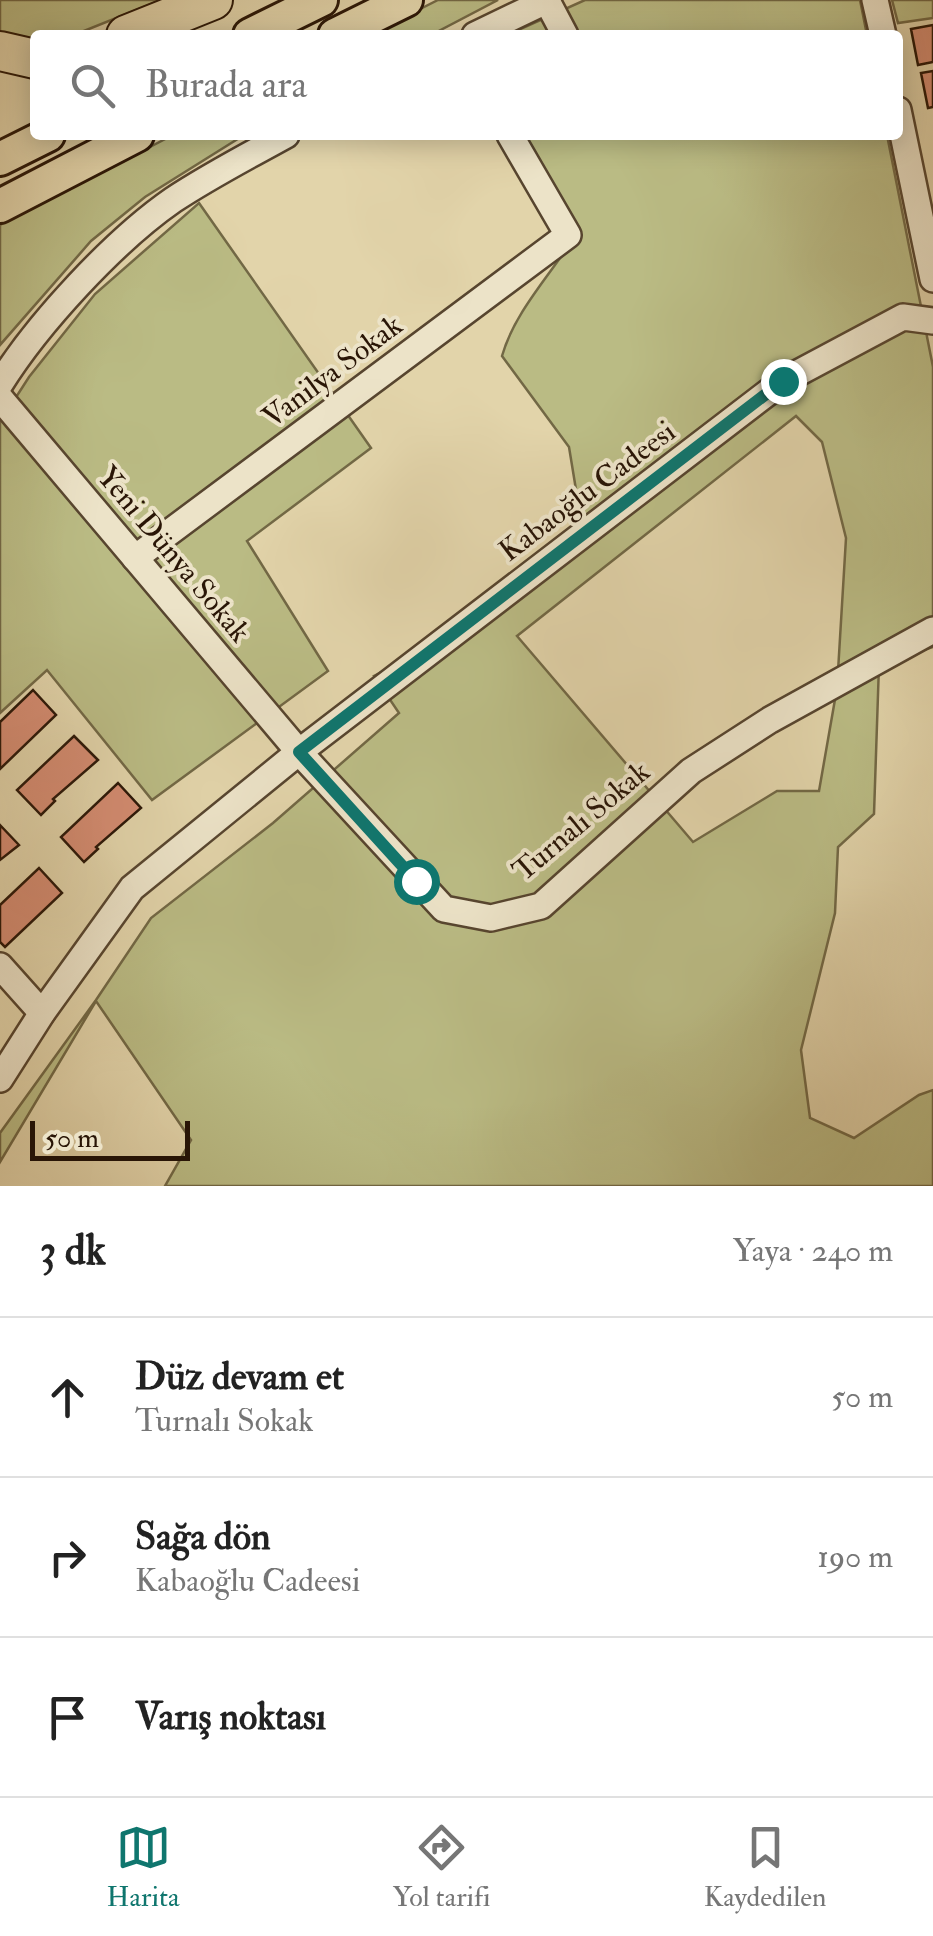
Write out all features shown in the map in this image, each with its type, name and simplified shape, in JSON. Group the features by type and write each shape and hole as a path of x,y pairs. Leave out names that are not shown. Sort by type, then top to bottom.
{"highway":[{"path":"139,30 214,0"},
{"path":"0,50 30,59"}],"main road":[{"path":"260,30 321,0"},
{"path":"345,30 406,0"},
{"path":"0,159 38,140"},
{"path":"0,206 127,140"}],"street":[{"path":"485,30 548,0 563,30"},
{"path":"875,0 881,30"},
{"path":"903,134 933,279"},
{"path":"0,384 65,302 121,244 171,202 277,140"},
{"name":"Vanilya Sokak","path":"135,558 568,236 513,140"},
{"name":"Kabaoğlu Cadeesi","path":"0,1079 132,888 299,752 783,381 902,317 933,321"},
{"name":"Yeni Dünya Sokak","path":"0,398 299,752"},
{"name":"Turnalı Sokak","path":"299,752 444,909 491,918 541,906 690,772 770,720 933,630"},
{"path":"0,966 42,1013"}],"green space":[{"path":"0,0 161,0 86,30 30,30 30,43 0,36"},
{"path":"438,0 498,0 441,30 379,30"},
{"path":"585,0 860,0 866,30 518,30"},
{"path":"892,0 933,0 933,18 898,23"},
{"path":"163,140 236,140 145,197 91,241 0,345 0,225"},
{"path":"528,140 888,140 933,367 933,647 879,665 874,814 838,847 835,913 801,1050 810,1118 854,1138 933,1090 933,1186 165,1186 191,1140 96,1001 0,1162 0,1133 151,918 273,823 399,713 374,676 499,611 561,556 580,514 569,447 502,356 525,307 579,230","holes":["796,416 822,442 846,538 837,688 819,791 777,791 693,842 517,636"]},
{"path":"199,203 371,448 247,541 328,671 152,800 47,670 0,713 0,422 29,377 95,294"}],"building":[{"path":"933,25 933,62 918,65 911,29"},
{"path":"933,71 933,107 928,108 921,73"},
{"path":"33,690 56,715 0,769 0,722"},
{"path":"74,736 98,760 53,799 41,815 17,790"},
{"path":"118,783 141,808 84,862 61,837"},
{"path":"0,825 19,845 0,860"},
{"path":"39,868 62,893 5,947 0,942 0,905"}],"route":[{"path":"416,881 299,752 783,381"}]}
